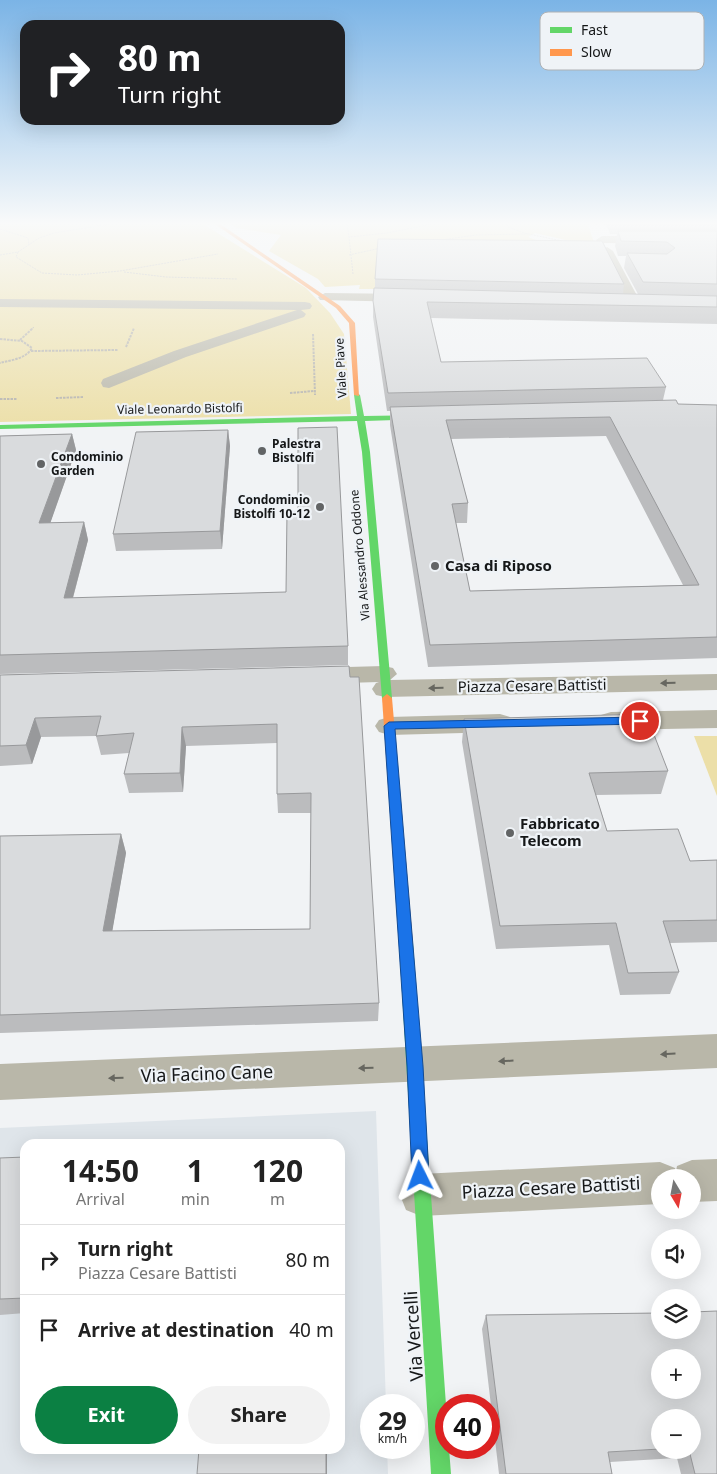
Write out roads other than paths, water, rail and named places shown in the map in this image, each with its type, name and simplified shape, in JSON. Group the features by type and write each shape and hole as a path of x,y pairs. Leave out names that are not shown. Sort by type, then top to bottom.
{"street":[{"name":"Viale Piave","path":"319,293 351,319 356,392 360,419"},
{"path":"629,293 634,303"},
{"path":"0,295 302,305"},
{"path":"325,297 427,299"},
{"path":"616,303 652,304"},
{"path":"0,304 302,305"},
{"path":"109,383 180,354 259,326 302,305"},
{"name":"Viale Leonardo Bistolfi","path":"0,427 435,417"},
{"name":"Via Alessandro Oddone","path":"360,419 366,452 384,682"},
{"name":"Piazza Cesare Battisti","path":"285,677 384,682 717,682"},
{"path":"384,682 415,1066 421,1195"},
{"path":"588,722 717,720"},
{"path":"389,726 528,723"},
{"path":"415,1066 717,1051"},
{"name":"Via Facino Cane","path":"0,1082 415,1066"},
{"path":"701,1181 717,1180"},
{"name":"Piazza Cesare Battisti","path":"421,1195 651,1183"},
{"name":"Via Vercelli","path":"421,1195 441,1474"}],"place":[{"name":"Palestra Bistolfi","path":"262,451"},
{"name":"Condominio Garden","path":"41,464"},
{"name":"Condominio Bistolfi 10-12","path":"320,507"},
{"name":"Casa di Riposo","path":"435,566"},
{"name":"Fabbricato Telecom","path":"510,833"}]}
